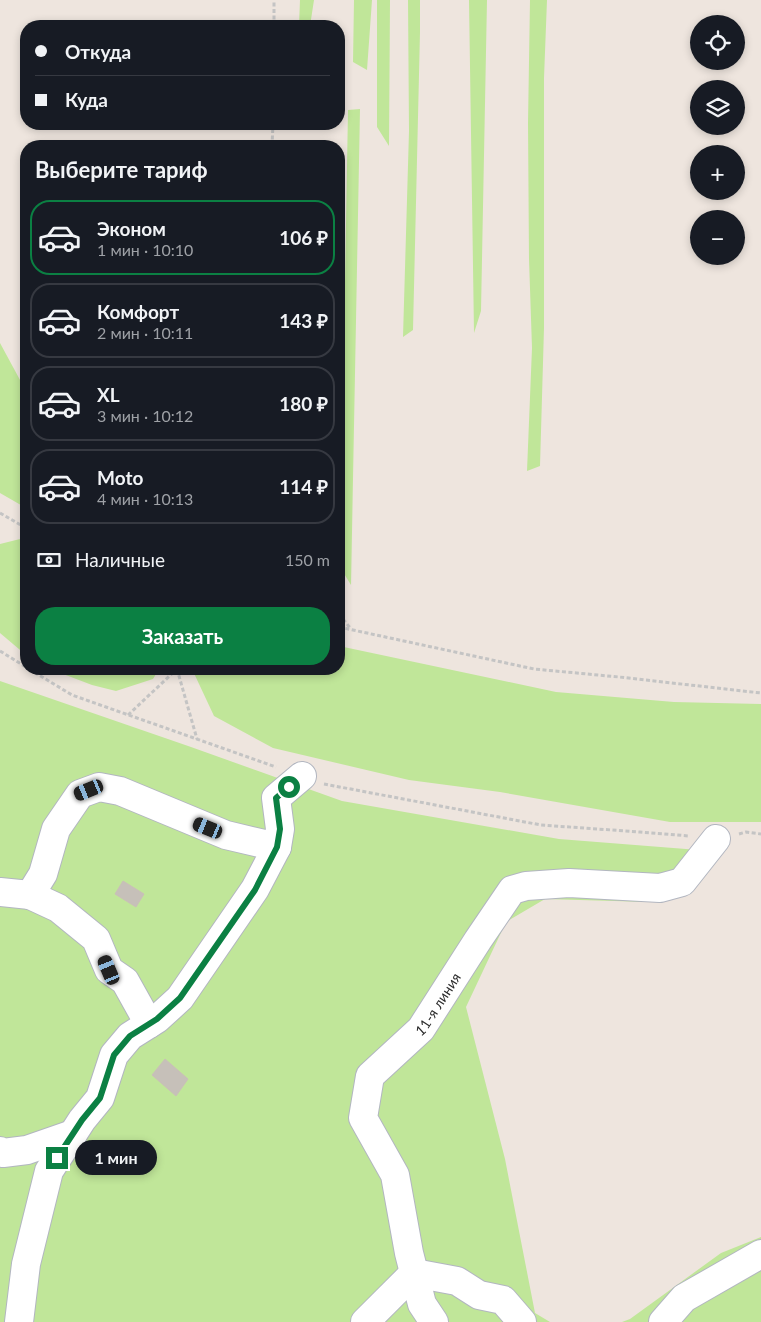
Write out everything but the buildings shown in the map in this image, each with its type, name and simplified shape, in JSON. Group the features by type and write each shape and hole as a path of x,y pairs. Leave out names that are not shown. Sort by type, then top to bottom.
{"lane":[{"path":"19,1322 26,1264 49,1170 82,1120 100,1098 114,1055 130,1036 157,1019 180,998 255,890 277,847 280,829 276,798 302,776"},
{"path":"30,895 43,874 56,828 80,794 99,787 120,791 226,835 277,847"},
{"name":"11-я линия","path":"434,1322 422,1304 408,1253 395,1175 363,1118 370,1076 421,1029 512,890 526,886 569,883 660,888 682,882 716,839"},
{"path":"0,892 30,895 58,908 96,939 109,970 125,981 149,1024"},
{"path":"0,1151 3,1153 27,1150 73,1134"},
{"path":"663,1322 684,1298 761,1254"},
{"path":"365,1322 414,1273 457,1281 480,1295 503,1300 522,1322"}],"path":[{"path":"274,0 274,20"},
{"path":"0,513 20,525"},
{"path":"345,621 352,630"},
{"path":"345,628 534,669 761,693"},
{"path":"0,651 20,663"},
{"path":"40,675 72,694 324,784 541,825 716,839 746,832 761,834"},
{"path":"128,715 171,675"},
{"path":"179,675 197,739"}],"green space":[{"path":"300,0 314,0 311,20 299,20"},
{"path":"354,0 372,0 367,70 353,62"},
{"path":"377,0 390,0 389,146 377,127"},
{"path":"408,0 420,0 420,32 413,330 403,337 409,131"},
{"path":"469,0 487,0 481,311 474,333"},
{"path":"530,0 547,0 544,78 544,328 540,466 527,471 532,348 528,123"},
{"path":"360,109 351,585 345,575 345,281 348,110"},
{"path":"0,343 20,380 20,505 0,493"},
{"path":"20,539 20,650 0,633 0,544"},
{"path":"345,647 556,692 674,702 761,704 761,822 670,822 500,792 409,780 273,748 214,716 195,675 345,675"},
{"path":"66,675 155,675 153,679 116,691 92,685"},
{"path":"0,681 342,801 559,839 724,852 686,893 649,902 545,899 506,922 466,1007 505,1159 535,1313 550,1322 0,1322"},
{"path":"761,1237 761,1322 622,1322 630,1319 721,1253"}],"route":[{"path":"57,1158 82,1120 100,1098 114,1055 130,1036 157,1019 180,998 255,890 277,847 280,829 276,798 289,787"}]}
